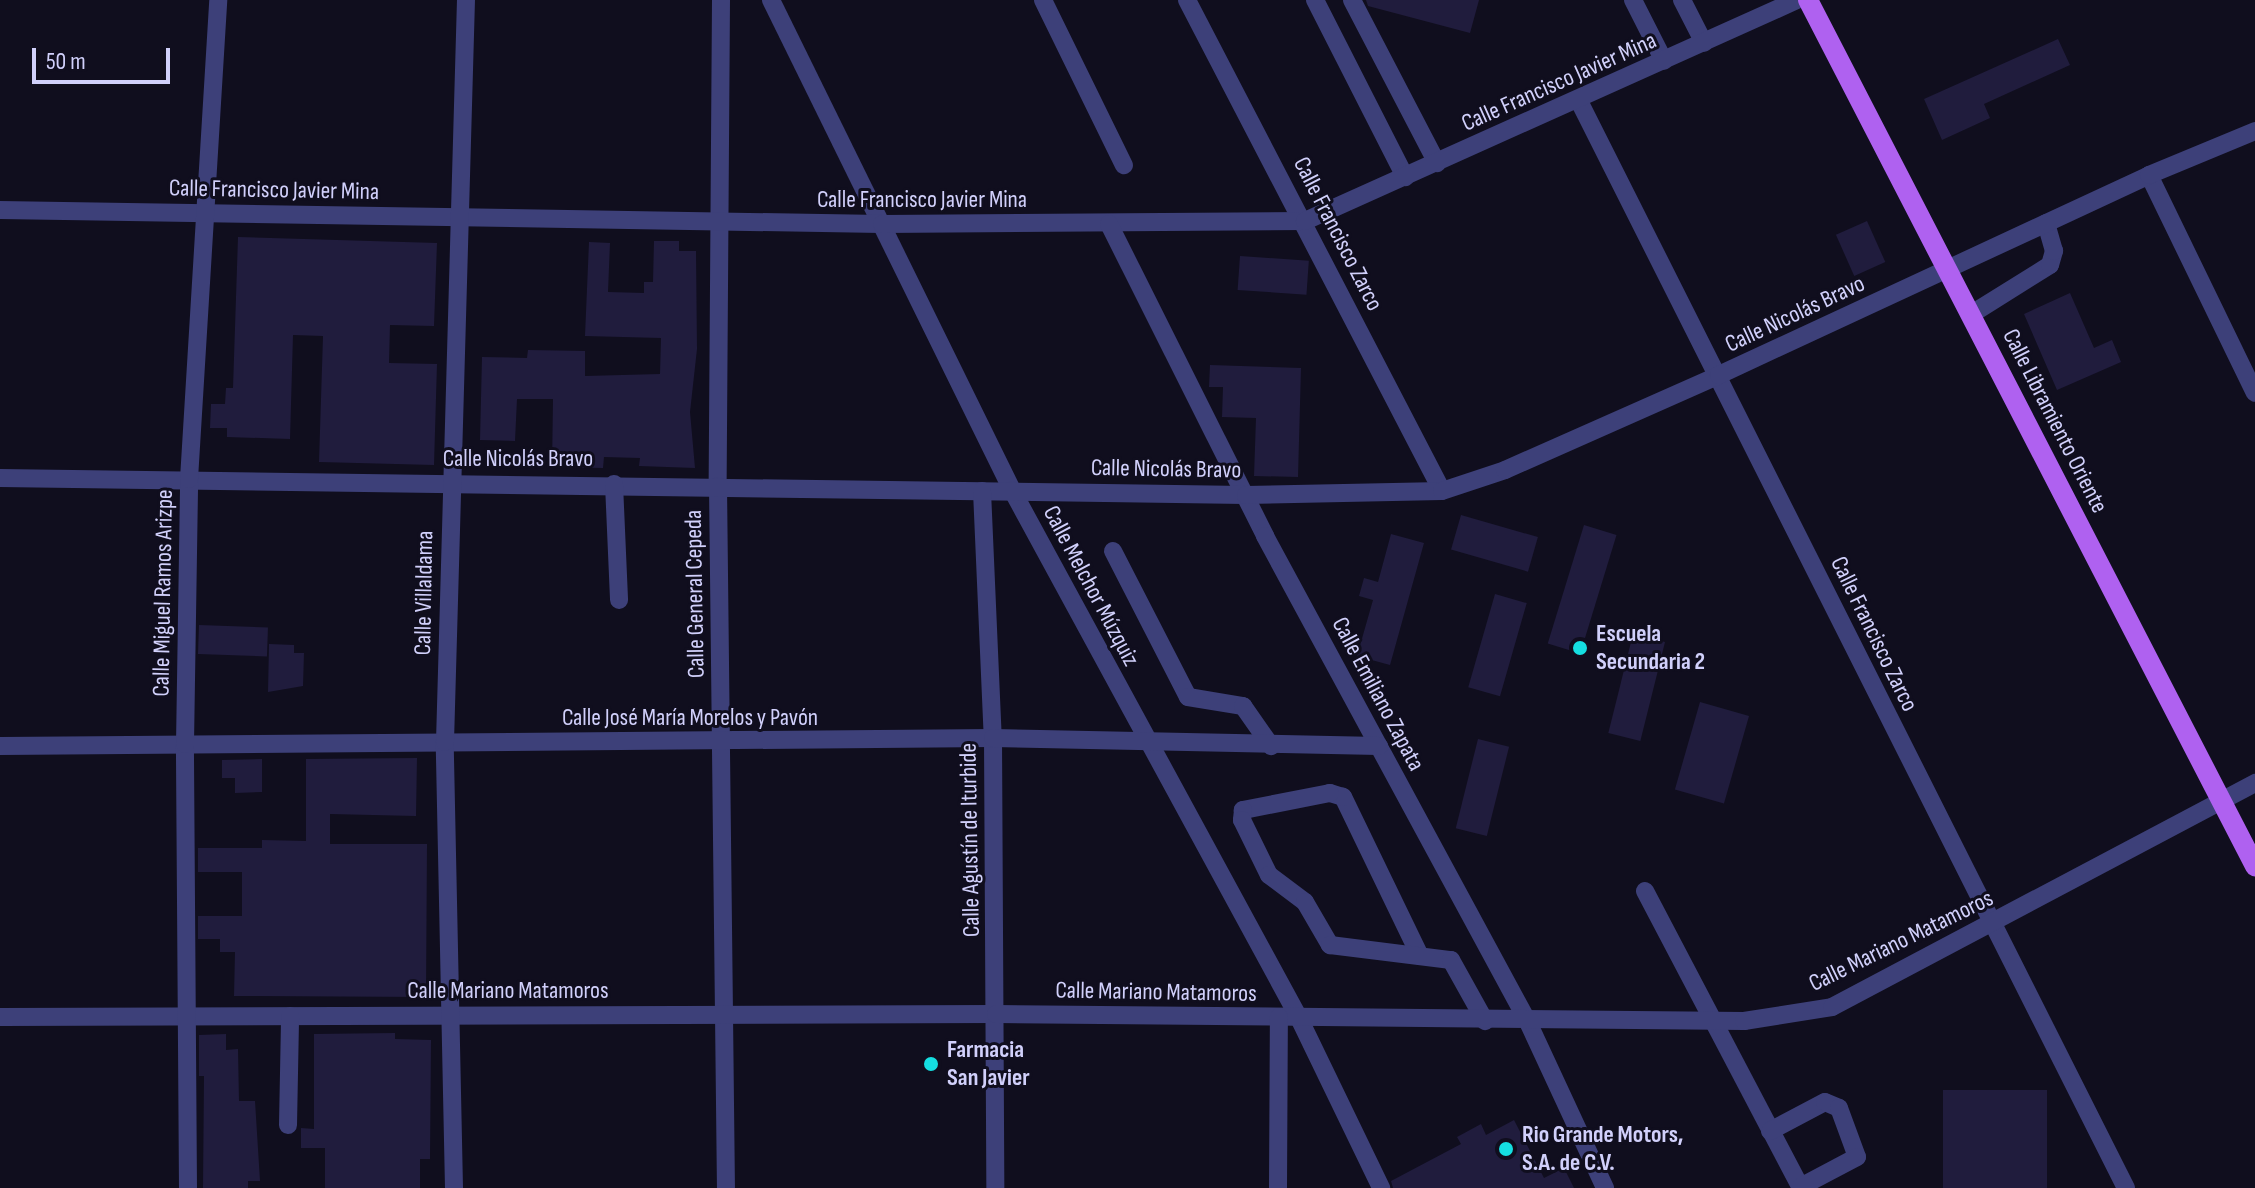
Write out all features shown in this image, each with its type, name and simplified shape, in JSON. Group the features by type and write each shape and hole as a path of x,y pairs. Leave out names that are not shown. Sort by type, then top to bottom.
{"main road":[{"name":"Calle Libramiento Oriente","path":"1808,0 2255,866"}],"street":[{"name":"Calle Miguel Ramos Arizpe","path":"188,1188 185,744 189,479 218,0"},
{"name":"Calle Villaldama","path":"454,1188 445,742 466,0"},
{"name":"Calle General Cepeda","path":"721,0 718,486 726,1188"},
{"name":"Calle Melchor Múzquiz","path":"771,0 1012,490 1299,1018 1381,1188"},
{"path":"1043,0 1124,165"},
{"name":"Calle Francisco Zarco","path":"1187,0 1305,221 1442,491"},
{"path":"1315,0 1405,177"},
{"path":"1352,0 1437,163"},
{"path":"1633,0 1664,61"},
{"path":"1682,0 1704,43"},
{"name":"Calle Francisco Javier Mina","path":"0,210 882,224 1305,221 1579,101 1797,0"},
{"name":"Calle Francisco Zarco","path":"1579,101 2126,1188"},
{"name":"Calle Nicolás Bravo","path":"0,478 1246,495 1442,491 1505,470 1719,375 2149,175 2255,131"},
{"path":"2149,175 2255,393"},
{"path":"1970,315 2050,265 2054,251 2046,223"},
{"name":"Calle Emiliano Zapata","path":"1109,224 1246,495 1528,1022 1605,1188"},
{"path":"614,484 619,600"},
{"name":"Calle Agustín de Iturbide","path":"982,491 993,738 995,1188"},
{"path":"1113,551 1188,697 1243,706 1271,746"},
{"name":"Calle José María Morelos y Pavón","path":"0,746 721,743 993,738 1379,746"},
{"name":"Calle Mariano Matamoros","path":"0,1017 996,1014 1709,1022 1832,1007 2255,783"},
{"path":"1420,956 1343,797 1330,793 1243,810 1242,820 1269,875 1305,902 1332,947 1420,956 1455,964 1485,1021"},
{"path":"1645,891 1709,1022 1800,1188 1857,1157 1839,1108 1825,1102 1770,1131"},
{"path":"288,1125 290,1016"},
{"path":"1278,1188 1279,1017"}],"building":[{"path":"1366,0 1479,0 1470,33 1368,6"},
{"path":"2058,39 2070,65 1984,104 1990,118 1942,140 1924,99"},
{"path":"1867,221 1885,262 1854,276 1836,235"},
{"path":"238,237 437,243 434,326 390,325 389,363 437,364 434,465 319,462 323,336 293,335 290,439 227,437 227,428 210,428 211,404 225,404 226,388 233,388"},
{"path":"654,241 679,241 679,251 696,251 697,349 690,412 695,468 639,466 640,458 604,457 603,468 552,467 553,399 517,399 515,441 480,440 482,357 527,358 528,350 585,351 585,376 660,374 661,338 585,336 589,242 610,243 608,292 644,293 644,282 653,282"},
{"path":"1240,256 1309,261 1306,295 1238,290"},
{"path":"2070,293 2094,348 2112,340 2121,362 2057,390 2024,314"},
{"path":"1210,365 1301,368 1298,477 1254,476 1256,418 1222,417 1223,387 1209,387"},
{"path":"1461,515 1538,537 1528,572 1451,550"},
{"path":"1584,525 1617,535 1580,654 1548,644"},
{"path":"1391,534 1424,543 1390,665 1357,656 1373,600 1359,596 1364,578 1378,582"},
{"path":"1495,594 1527,603 1500,696 1468,687"},
{"path":"199,625 268,627 267,656 198,654"},
{"path":"1633,634 1665,642 1640,741 1608,733"},
{"path":"269,644 294,645 294,653 304,653 303,686 268,692"},
{"path":"1700,702 1749,716 1724,804 1675,789"},
{"path":"1478,739 1509,747 1487,836 1456,828"},
{"path":"417,758 416,816 330,814 330,844 427,844 426,997 234,996 235,952 220,952 220,939 198,939 198,916 242,916 242,872 198,872 198,848 262,848 262,840 306,841 306,759"},
{"path":"262,759 262,792 235,793 235,778 222,778 222,760"},
{"path":"395,1033 395,1039 431,1040 430,1159 420,1159 420,1188 325,1188 325,1148 301,1148 301,1128 314,1129 314,1034"},
{"path":"226,1034 226,1050 238,1049 239,1101 255,1101 260,1181 248,1181 248,1188 203,1188 204,1076 199,1076 199,1035"},
{"path":"1943,1090 2047,1090 2047,1188 1943,1188"},
{"path":"1514,1120 1544,1178 1564,1168 1574,1188 1393,1188 1391,1181 1461,1144 1457,1137 1481,1124 1486,1135"}],"place":[{"name":"Escuela Secundaria 2","path":"1580,648"},
{"name":"Farmacia San Javier","path":"931,1064"},
{"name":"Rio Grande Motors, S.A. de C.V.","path":"1506,1149"}]}
